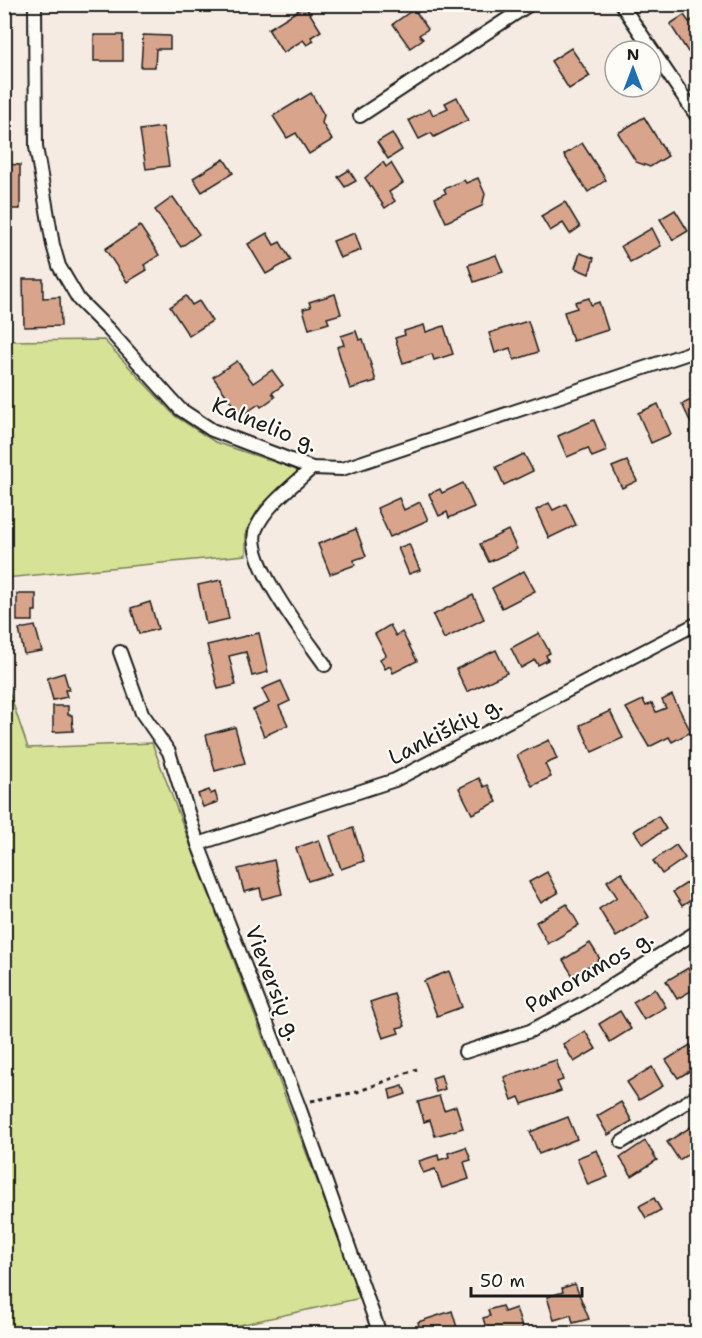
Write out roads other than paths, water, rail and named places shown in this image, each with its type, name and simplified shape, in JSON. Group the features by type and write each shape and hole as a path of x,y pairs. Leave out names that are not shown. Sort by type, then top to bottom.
{"street":[{"name":"Kalnelio g.","path":"35,4 36,147 53,245 59,266 79,300 110,330 180,409 212,430 312,468 342,469 698,350"},
{"path":"360,116 531,4"},
{"path":"621,4 698,118"},
{"path":"312,468 261,519 255,531 255,553 271,586 325,665"},
{"name":"Lankiškių g.","path":"198,844 396,780 698,623"},
{"name":"Vieversių g.","path":"120,652 142,713 169,752 198,844 298,1104 380,1334"},
{"name":"Panoramos g.","path":"465,1052 530,1031 583,1003 698,931"},
{"path":"622,1142 698,1095"}]}
